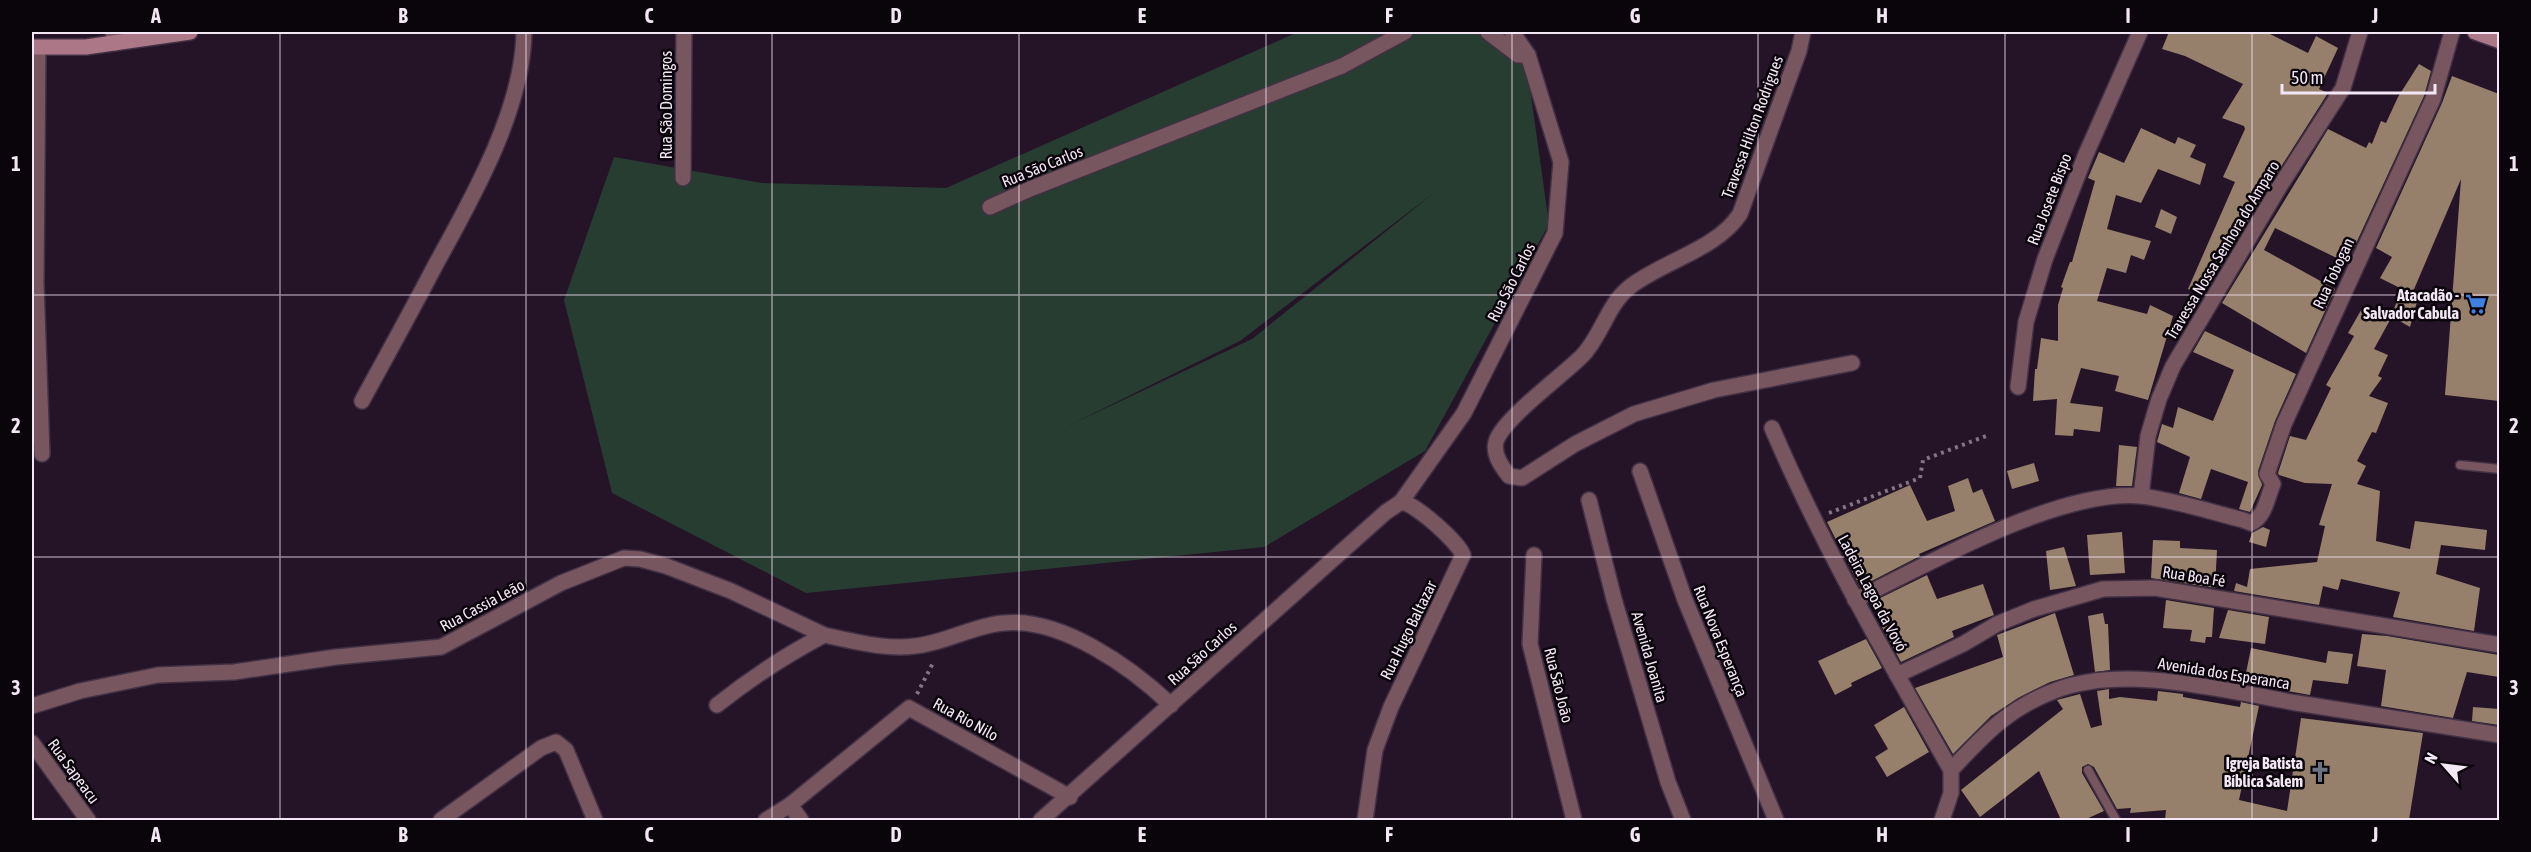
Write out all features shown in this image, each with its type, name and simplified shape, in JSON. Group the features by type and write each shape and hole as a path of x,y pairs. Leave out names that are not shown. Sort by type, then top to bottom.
{"street":[{"path":"42,454 34,282 35,47 75,48 114,38 190,32"},
{"path":"362,401 479,187 506,117 524,57 524,32"},
{"name":"Rua São Domingos","path":"683,178 684,32"},
{"name":"Rua São Carlos","path":"990,207 1030,189 1342,66 1405,32"},
{"path":"1488,32 1518,56 1528,55"},
{"name":"Rua São Carlos","path":"1041,820 1070,797 1386,512 1401,502 1464,413 1555,233 1561,162 1528,55 1512,32"},
{"name":"Travessa Hilton Rodrigues","path":"1803,32 1799,51 1740,214 1733,224 1719,237 1630,286 1610,308 1583,355 1514,418 1496,441 1498,460 1509,476 1522,478 1575,444 1634,414 1714,390 1852,363"},
{"name":"Rua Josete Bispo","path":"2019,387 2025,322 2045,259 2086,154 2140,32"},
{"name":"Travessa Nossa Senhora do Amparo","path":"2141,496 2148,436 2159,399 2173,366 2280,186 2343,88 2360,32"},
{"name":"Rua Tobogan","path":"2141,496 2250,523 2259,518 2273,484 2267,474 2283,424 2433,99 2452,32"},
{"path":"2475,32 2499,41"},
{"name":"Ladeira Lagoa da Vovó","path":"1772,428 1796,483 1855,600 1951,770"},
{"name":"Rua Nova Esperança","path":"1640,471 1685,600 1776,820"},
{"path":"1855,600 1983,537 2080,501 2141,496"},
{"name":"Avenida Joanita","path":"1589,500 1614,599 1664,771 1683,820"},
{"name":"Rua Hugo Baltazar","path":"1365,820 1375,750 1391,707 1463,555 1457,545 1413,506 1401,502"},
{"name":"Rua São João","path":"1534,555 1530,644 1574,820"},
{"name":"Rua Cassia Leão","path":"32,706 80,691 158,675 234,672 336,657 441,647 561,583 624,558 640,559 666,566 731,591 824,635 889,646 915,646 945,640 979,626 1005,622 1031,625 1061,633 1121,663 1149,684 1171,705"},
{"name":"Rua Boa Fé","path":"1897,675 1963,644 1997,624 2034,609 2103,589 2155,588 2499,645"},
{"path":"717,705 771,666 824,635"},
{"name":"Avenida dos Esperanca","path":"1951,770 1988,730 2018,708 2056,690 2095,680 2157,679 2499,735"},
{"name":"Rua Rio Nilo","path":"766,820 790,805 909,708 1070,797"},
{"path":"441,820 550,743 556,742 566,750 595,820"},
{"name":"Rua Sapeacu","path":"32,743 88,820"},
{"path":"1942,820 1951,793 1951,770"},
{"path":"790,805 801,820"}],"lane":[{"path":"2460,465 2499,469"},
{"path":"2088,770 2116,820"}],"path":[{"path":"1814,519 1920,478 1923,460 1986,436"},
{"path":"909,708 945,640"}],"green space":[{"path":"1298,32 1507,32 1526,60 1549,224 1425,451 1264,547 806,593 612,493 564,300 614,157 762,183 946,188","holes":["1435,192 1252,339 1070,425 1240,341"]}],"building":[{"path":"2169,32 2266,32 2308,53 2316,36 2338,48 2319,89 2328,93 2204,294 2188,289 2235,182 2223,177 2245,129 2244,126 2222,118 2243,84 2185,56 2162,49"},
{"path":"2419,64 2431,71 2424,96 2347,263 2275,228 2264,250 2335,289 2306,353 2222,303 2328,129 2366,148 2369,142 2372,144 2381,121 2386,123 2398,97"},
{"path":"2452,76 2499,94 2499,401 2445,395 2461,179 2412,294 2380,278 2392,257 2376,248"},
{"path":"2141,128 2175,144 2178,137 2196,145 2190,157 2206,164 2200,185 2158,169 2141,203 2116,195 2107,229 2151,241 2144,260 2131,255 2126,273 2107,268 2097,301 2147,314 2150,305 2173,316 2148,400 2115,391 2119,376 2081,368 2070,403 2103,407 2100,432 2074,429 2073,436 2055,435 2057,399 2033,401 2035,369 2037,369 2041,338 2058,341 2058,305 2063,288 2061,287 2070,262 2072,262 2095,181 2088,178 2099,152 2124,163"},
{"path":"2161,209 2177,217 2171,234 2155,227"},
{"path":"2402,289 2418,298 2410,327 2391,316"},
{"path":"2364,305 2390,320 2374,349 2388,355 2378,376 2382,378 2369,396 2388,403 2376,433 2372,432 2357,461 2366,466 2357,484 2380,491 2376,541 2410,549 2415,521 2487,530 2485,550 2441,545 2436,574 2480,588 2474,631 2393,617 2400,592 2341,579 2338,590 2323,586 2319,605 2234,591 2236,583 2247,587 2250,569 2317,562 2325,526 2319,525 2332,484 2305,483 2278,473 2290,436 2306,440 2331,388 2326,385 2354,336 2348,333"},
{"path":"2205,331 2296,374 2275,421 2258,471 2262,485 2250,512 2239,509 2248,482 2211,469 2201,499 2179,493 2190,457 2157,442 2162,424 2173,428 2178,407 2213,421 2234,370 2193,352"},
{"path":"2119,445 2137,447 2132,486 2116,486"},
{"path":"2034,463 2039,481 2012,489 2007,471"},
{"path":"1968,478 1973,493 1982,489 1995,521 1919,554 1920,556 1860,587 1827,522 1910,485 1927,521 1955,511 1948,486"},
{"path":"2263,527 2270,530 2266,547 2249,542 2252,533"},
{"path":"2122,532 2125,573 2090,575 2087,535"},
{"path":"2153,540 2180,541 2180,548 2217,550 2215,588 2151,578"},
{"path":"2064,547 2076,586 2050,590 2046,551"},
{"path":"1927,575 1937,599 1983,584 1994,615 1952,631 1954,637 1901,662 1882,627 1872,602"},
{"path":"2166,600 2214,608 2212,637 2206,637 2205,643 2190,641 2192,630 2163,628"},
{"path":"2228,610 2269,617 2265,644 2219,638"},
{"path":"2055,613 2074,675 2050,682 2018,698 1991,716 1953,754 1915,688 2003,657 1997,635"},
{"path":"2103,613 2105,624 2108,624 2110,670 2095,672 2088,616"},
{"path":"2362,634 2387,636 2499,655 2499,677 2467,672 2453,718 2381,706 2386,670 2357,666"},
{"path":"1866,639 1882,668 1851,683 1852,686 1835,695 1818,661"},
{"path":"2251,648 2326,663 2328,651 2353,654 2348,684 2313,680 2310,695 2244,683"},
{"path":"2109,689 2109,699 2120,697 2157,701 2158,691 2183,694 2183,697 2240,707 2241,702 2259,706 2239,800 2287,811 2301,718 2423,733 2409,820 2165,820 2166,810 2130,813 2131,808 2117,809 2094,767 2088,764 2082,767 2082,773 2104,811 2084,820 2061,820 2039,771 1980,817 1961,790 2063,709 2057,700 2080,694 2091,728 2102,725 2097,691"},
{"path":"1904,707 1929,752 1887,777 1875,757 1888,749 1874,725"},
{"path":"2473,707 2499,709 2499,725 2472,721"}],"place":[{"name":"Atacadão - Salvador Cabula","path":"2476,304"},
{"name":"Igreja Batista Bíblica Salem","path":"2320,772"}]}
